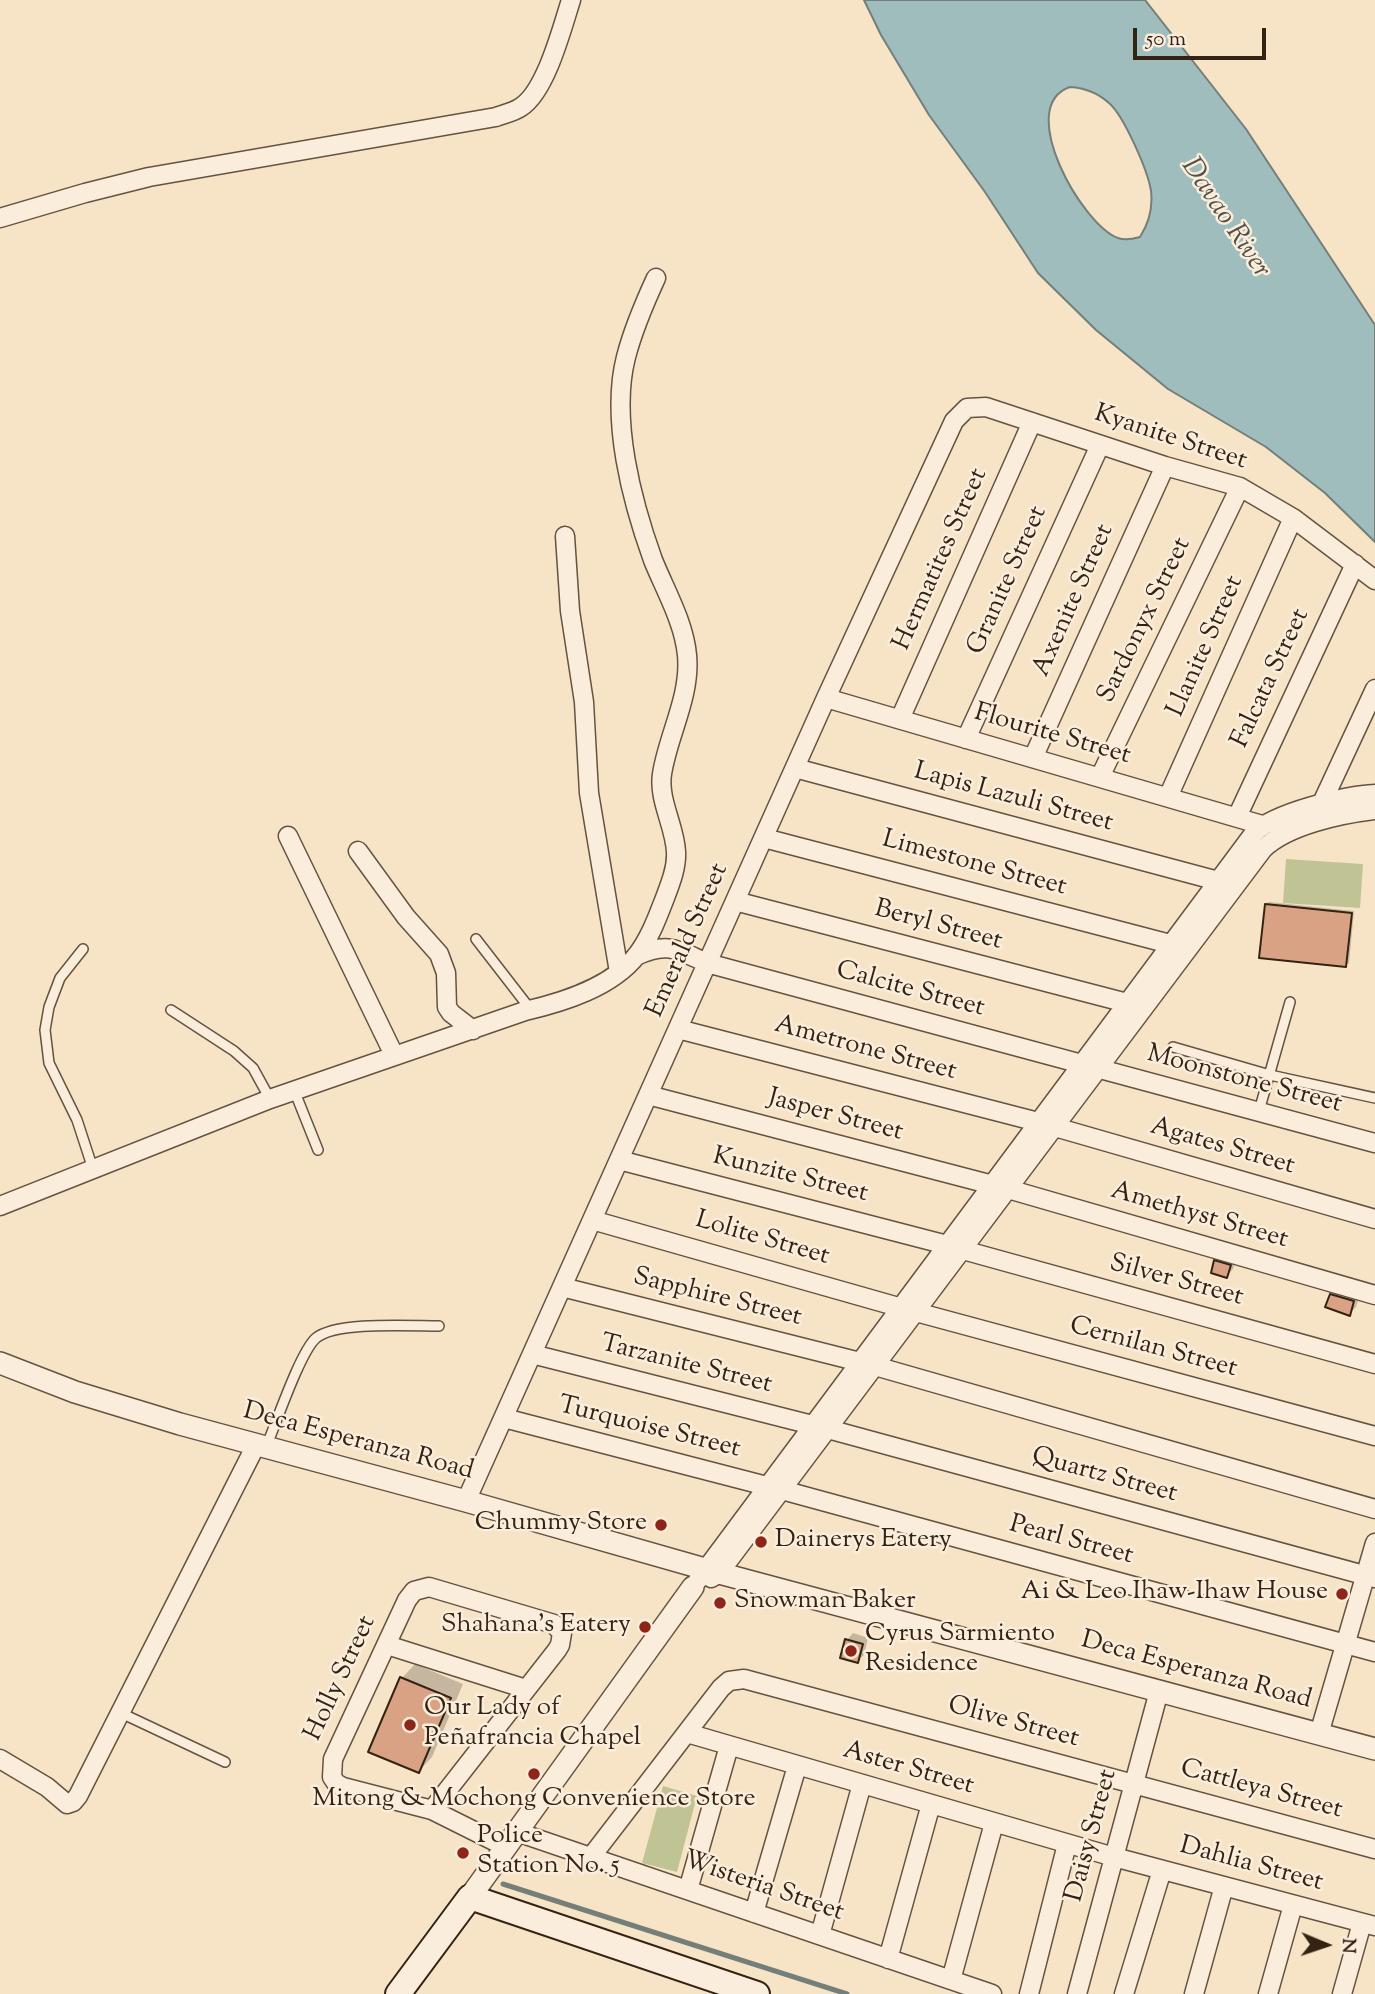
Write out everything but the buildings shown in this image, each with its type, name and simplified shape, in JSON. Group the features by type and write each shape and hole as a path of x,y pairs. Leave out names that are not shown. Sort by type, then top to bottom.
{"main road":[{"path":"398,1994 470,1897 757,1994"}],"street":[{"path":"0,218 85,192 149,177 496,117 510,112 522,107 541,85 571,0"},
{"path":"0,1206 270,1098 567,1000 619,972 636,956 652,931 674,872 676,853 661,789 662,775 680,710 687,656 682,631 636,510 622,429 625,360 637,320 656,278"},
{"name":"Kyanite Street","path":"967,408 986,407 1165,466 1240,487 1293,518 1375,580"},
{"name":"Emerald Street","path":"467,1501 826,698 954,421 967,408"},
{"name":"Hermatites Street","path":"900,719 1032,422"},
{"name":"Granite Street","path":"966,738 1100,445"},
{"name":"Axenite Street","path":"1033,758 1165,466"},
{"name":"Sardonyx Street","path":"1100,777 1240,487"},
{"name":"Llanite Street","path":"1168,797 1293,518"},
{"path":"565,536 569,611 584,702 589,793 619,972"},
{"name":"Falcata Street","path":"1237,817 1355,564"},
{"path":"1321,805 1375,689"},
{"name":"Flourite Street","path":"826,698 1262,825"},
{"name":"Lapis Lazuli Street","path":"795,768 1217,881"},
{"path":"1090,1066 1127,1003 1262,825 1352,796 1375,794"},
{"path":"470,1897 706,1576 1090,1066 1249,867 1271,841 1291,831 1350,814 1375,810"},
{"path":"288,836 394,1055"},
{"name":"Limestone Street","path":"764,838 1170,944"},
{"path":"358,851 406,917 439,954 446,973 447,1007 473,1030"},
{"name":"Beryl Street","path":"735,901 1127,1003"},
{"name":"Calcite Street","path":"636,956 660,946 674,949 707,963 1090,1066"},
{"name":"Ametrone Street","path":"678,1029 1046,1125"},
{"name":"Moonstone Street","path":"1090,1066 1375,1143"},
{"name":"Jasper Street","path":"648,1095 1000,1187"},
{"name":"Agates Street","path":"1046,1125 1375,1219"},
{"name":"Kunzite Street","path":"619,1160 955,1247"},
{"name":"Amethyst Street","path":"1000,1187 1375,1295"},
{"name":"Lolite Street","path":"593,1220 908,1309"},
{"name":"Silver Street","path":"955,1247 1375,1364"},
{"name":"Sapphire Street","path":"562,1287 867,1364 1375,1508"},
{"name":"Cernilan Street","path":"908,1309 1375,1436"},
{"name":"Tarzanite Street","path":"532,1354 820,1427"},
{"name":"Deca Esperanza Road","path":"0,1363 88,1396 180,1424 467,1501 706,1576 1375,1749"},
{"name":"Turquoise Street","path":"504,1419 774,1488"},
{"name":"Quartz Street","path":"820,1427 1370,1577"},
{"path":"0,1759 47,1787 66,1804 73,1802 261,1446"},
{"name":"Pearl Street","path":"774,1488 1375,1652"},
{"path":"1319,1734 1346,1644 1370,1577 1375,1543"},
{"name":"Holly Street","path":"512,1840 432,1810 343,1787 332,1777 333,1759 407,1600 420,1588 441,1589 554,1624 559,1628 562,1633 560,1645 526,1689"},
{"path":"387,1645 526,1689 432,1810"},
{"name":"Olive Street","path":"591,1857 721,1688 729,1681 744,1678 1134,1784"},
{"name":"Daisy Street","path":"1077,1994 1159,1691"},
{"name":"Aster Street","path":"687,1734 1114,1857"},
{"path":"688,1891 729,1746"},
{"path":"754,1913 797,1766"},
{"path":"820,1936 862,1784"},
{"name":"Cattleya Street","path":"1134,1784 1375,1849"},
{"path":"888,1959 931,1804"},
{"path":"951,1980 995,1823"},
{"name":"Wisteria Street","path":"512,1840 591,1857 992,1994"},
{"path":"1029,1994 1067,1844"},
{"name":"Dahlia Street","path":"1114,1857 1368,1924"},
{"path":"1124,1994 1162,1870"},
{"path":"1194,1994 1224,1886"},
{"path":"1268,1994 1293,1905"},
{"path":"1342,1994 1368,1924"}],"lane":[{"path":"476,939 531,1010"},
{"path":"83,949 60,978 49,1007 45,1030 49,1063 77,1120 93,1169"},
{"path":"1259,1111 1290,1002"},
{"path":"171,1010 192,1021 244,1059 253,1068 270,1098"},
{"path":"1173,1047 1270,1075 1375,1098"},
{"path":"294,1090 318,1150"},
{"path":"261,1446 305,1353 316,1338 348,1327 439,1326"},
{"path":"121,1713 225,1762"}],"green space":[{"path":"1286,859 1363,864 1360,908 1283,903"},
{"path":"663,1786 697,1796 677,1872 642,1863"}],"water":[{"name":"Davao River","path":"864,0 1145,0 1246,129 1375,325 1375,542 1325,493 1266,447 1168,389 1096,330 1038,273 985,192 929,115 881,35","holes":["1070,87 1096,94 1109,103 1128,131 1151,191 1150,215 1140,237 1121,239 1103,229 1072,190 1060,165 1051,140 1049,117 1055,98"]}],"waterway":[{"path":"503,1884 847,1994"}],"place":[{"name":"Chummy Store","path":"661,1525"},
{"name":"Dainerys Eatery","path":"761,1542"},
{"name":"Ai & Leo Ihaw-Ihaw House","path":"1342,1594"},
{"name":"Snowman Baker","path":"720,1603"},
{"name":"Shahana's Eatery","path":"645,1627"},
{"name":"Cyrus Sarmiento Residence","path":"851,1651"},
{"name":"Our Lady of Peñafrancia Chapel","path":"410,1725"},
{"name":"Mitong & Mochong Convenience Store","path":"534,1774"},
{"name":"Police Station No. 5","path":"463,1853"}]}
